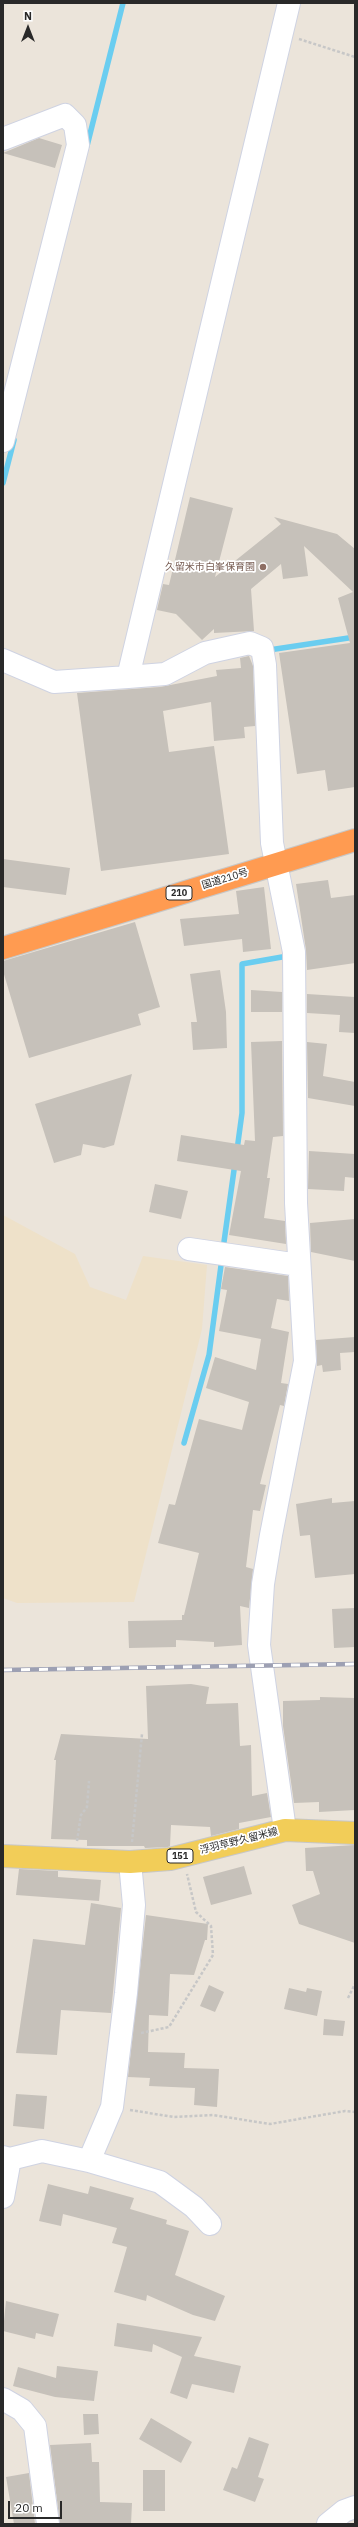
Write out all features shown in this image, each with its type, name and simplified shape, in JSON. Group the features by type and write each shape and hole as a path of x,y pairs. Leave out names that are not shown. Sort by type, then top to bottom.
{"highway":[{"name":"国道210号","path":"3,948 355,840"}],"main road":[{"name":"浮羽草野久留米線","path":"3,1856 130,1862 183,1855 285,1830 355,1833"}],"street":[{"path":"128,676 289,3"},
{"path":"3,139 65,115 75,125 78,145 3,441"},
{"path":"3,660 54,682 165,674 205,653 250,643 262,648 269,742 272,843 294,952 296,1203 305,1361 271,1535 263,1584 259,1645 285,1830"},
{"path":"189,1249 299,1265"},
{"path":"89,2161 112,2107 121,2037 134,1905 130,1862"},
{"path":"3,2197 7,2158 42,2151 89,2161 160,2182 194,2207 210,2224"},
{"path":"3,2399 22,2410 35,2426 48,2524"},
{"path":"328,2524 344,2511 355,2507"}],"path":[{"path":"282,33 355,57"},
{"path":"130,1862 142,1734"},
{"path":"75,1859 81,1815 87,1807 89,1781"},
{"path":"121,2037 169,2027 213,1955 211,1926 196,1912 183,1855"},
{"path":"348,1998 355,1984"},
{"path":"112,2107 174,2117 213,2115 270,2124 345,2111 355,2112"}],"shaded area":[{"path":"3,1215 75,1254 90,1287 126,1300 143,1256 207,1265 202,1329 134,1602 17,1603 3,1598"}],"building":[{"path":"39,138 62,145 55,168 3,153"},
{"path":"190,497 233,508 215,577 281,524 274,517 337,534 355,549 355,787 328,791 325,770 297,774 279,653 350,643 338,598 353,592 304,546 308,576 283,579 281,564 251,589 254,631 214,633 214,629 202,640 176,614 157,610 163,584 169,585"},
{"path":"249,656 253,666 255,726 244,727 245,738 214,741 211,702 163,711 169,752 214,746 229,854 101,871 77,693 160,687 217,676 216,670 241,668 240,658"},
{"path":"3,859 70,868 66,895 3,887"},
{"path":"328,880 331,898 355,895 355,963 307,970 306,950 296,884"},
{"path":"264,887 271,949 243,952 242,939 184,946 180,919 239,914 236,891"},
{"path":"135,922 160,1007 138,1014 141,1025 29,1058 3,971 3,961"},
{"path":"220,970 226,1012 227,1048 193,1050 191,1022 197,1022 190,974"},
{"path":"251,990 282,992 282,1012 251,1012"},
{"path":"307,994 355,997 355,1033 339,1032 340,1015 307,1013"},
{"path":"282,1041 283,1136 273,1137 267,1178 270,1178 264,1218 285,1221 286,1244 229,1235 241,1171 177,1161 181,1135 244,1145 245,1140 255,1141 251,1042"},
{"path":"307,1042 327,1044 323,1076 355,1082 355,1106 308,1098"},
{"path":"132,1074 114,1145 104,1148 83,1144 81,1155 54,1163 35,1104"},
{"path":"309,1151 355,1154 355,1178 345,1177 344,1191 308,1189"},
{"path":"155,1184 188,1191 181,1219 149,1212"},
{"path":"355,1219 355,1261 311,1252 310,1223"},
{"path":"225,1267 288,1276 289,1301 277,1299 271,1328 289,1332 281,1383 288,1384 284,1406 280,1405 260,1484 266,1485 260,1511 253,1510 246,1567 253,1569 249,1608 240,1606 242,1645 214,1647 214,1642 176,1640 176,1647 129,1648 128,1621 182,1620 182,1615 184,1615 199,1553 158,1543 169,1504 175,1505 199,1419 242,1430 249,1402 206,1388 215,1357 256,1370 261,1339 219,1331 227,1290 221,1289"},
{"path":"355,1337 355,1352 340,1353 341,1370 323,1372 322,1365 317,1366 316,1340"},
{"path":"332,1498 332,1503 355,1501 355,1574 315,1578 310,1535 300,1536 296,1504"},
{"path":"355,1608 355,1647 334,1648 332,1609"},
{"path":"191,1684 209,1687 206,1704 238,1703 240,1746 251,1745 252,1796 267,1793 271,1817 239,1823 239,1829 211,1836 210,1827 171,1825 170,1846 168,1847 145,1848 144,1846 87,1846 87,1840 51,1839 56,1760 54,1760 61,1734 148,1739 146,1686"},
{"path":"320,1697 355,1698 355,1810 319,1812 319,1802 294,1803 283,1726 283,1701 320,1700"},
{"path":"355,1845 355,1943 299,1924 292,1905 320,1894 313,1871 306,1871 305,1848"},
{"path":"244,1866 252,1894 211,1905 203,1877"},
{"path":"19,1869 58,1871 58,1877 101,1880 99,1901 16,1895"},
{"path":"91,1903 121,1908 111,2013 61,2010 57,2055 16,2053 33,1939 85,1945"},
{"path":"146,1915 208,1924 207,1940 205,1940 194,1975 170,1974 168,2016 149,2015 148,2052 185,2053 184,2068 219,2069 217,2107 194,2105 195,2088 149,2086 150,2078 128,2077"},
{"path":"209,1985 224,1992 215,2012 200,2006"},
{"path":"289,1988 306,1992 307,1988 322,1991 317,2016 284,2009"},
{"path":"324,2019 345,2021 343,2036 323,2035"},
{"path":"16,2094 47,2096 44,2129 13,2126"},
{"path":"48,2184 88,2194 90,2186 134,2198 130,2209 167,2220 166,2224 189,2231 175,2275 225,2296 215,2321 193,2315 147,2295 146,2301 114,2292 127,2247 112,2243 117,2228 63,2214 61,2226 39,2221"},
{"path":"6,2301 59,2314 53,2337 36,2333 35,2339 3,2331"},
{"path":"117,2323 202,2337 194,2356 241,2366 234,2393 192,2384 187,2399 170,2393 182,2357 153,2344 152,2352 114,2346"},
{"path":"57,2366 98,2371 94,2401 55,2397 13,2386 18,2367 56,2378"},
{"path":"83,2414 98,2414 99,2434 84,2435"},
{"path":"151,2418 192,2442 181,2463 139,2439"},
{"path":"249,2437 269,2444 258,2477 264,2479 255,2502 223,2490 232,2467 237,2469"},
{"path":"91,2443 92,2462 99,2462 100,2502 132,2503 131,2524 60,2524 50,2445"},
{"path":"143,2470 165,2470 165,2511 143,2511"},
{"path":"29,2473 35,2524 14,2524 6,2477"}],"waterway":[{"path":"87,146 123,3"},
{"path":"3,483 14,440"},
{"path":"269,650 355,637"},
{"path":"237,1150 242,1113 242,964 282,957"},
{"path":"223,1249 235,1163"},
{"path":"184,1443 209,1355 222,1258"}],"railway":[{"path":"3,1670 355,1664"}],"place":[{"name":"久留米市白峯保育園","path":"263,567"}]}
